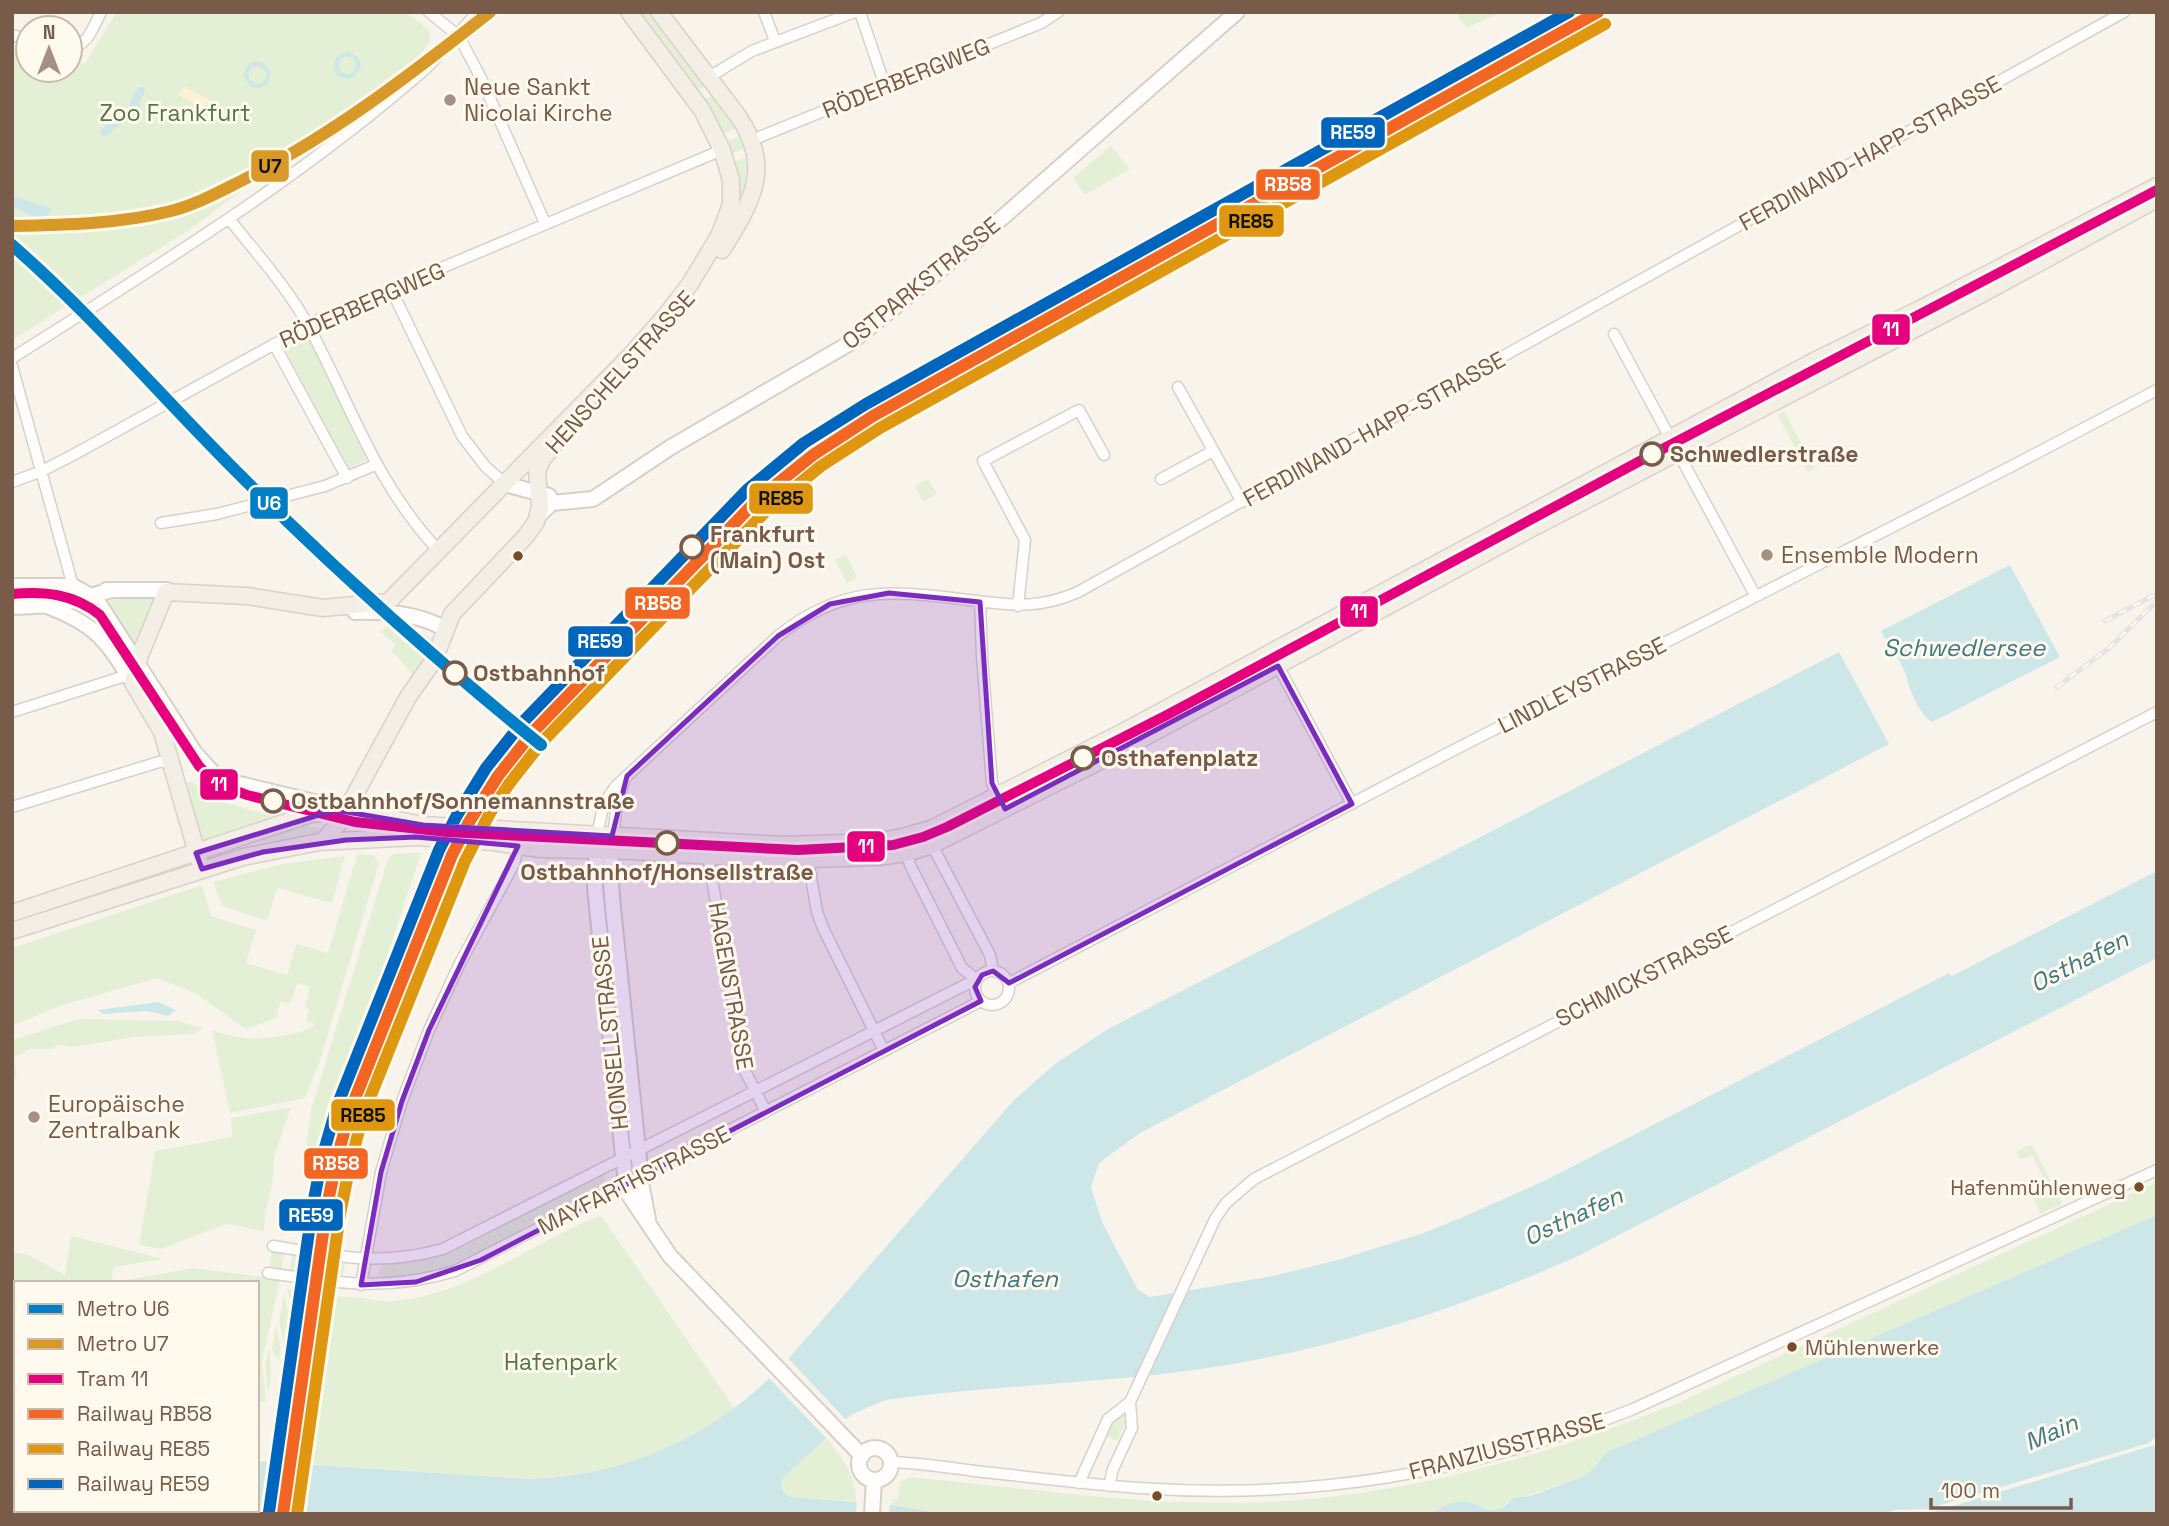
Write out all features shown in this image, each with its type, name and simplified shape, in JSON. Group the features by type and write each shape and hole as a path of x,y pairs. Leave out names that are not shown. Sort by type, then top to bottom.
{"main road":[{"name":"HENSCHELSTRASSE","path":"167,590 247,596 329,609 388,602 631,355 690,284 719,236 731,205 730,180 722,150 711,125 629,12"},
{"path":"659,12 738,116 752,140"},
{"path":"692,96 708,91 710,79"},
{"name":"HENSCHELSTRASSE","path":"539,515 536,473 543,458 659,336 704,278 739,223 757,178 757,160 752,140"},
{"path":"12,931 202,869 263,852 323,842 416,836 493,842 518,847 604,843 794,845 910,841 932,845 1025,799 1275,659 2157,186"},
{"path":"1673,445 1980,295 2157,199"},
{"path":"323,842 347,810 402,707 436,657 454,611 525,537 539,515"},
{"path":"167,590 133,673 160,726 202,869"},
{"path":"12,913 311,814 347,810 423,825 708,856 808,860 877,857 1117,735 1275,659"},
{"path":"998,795 1025,799"},
{"path":"985,819 998,795"}],"street":[{"path":"84,41 101,12"},
{"path":"429,12 456,34 481,78 545,223"},
{"path":"12,358 230,220 423,71 478,12"},
{"path":"764,12 775,41"},
{"path":"710,79 741,56 857,12 885,86"},
{"name":"RÖDERBERGWEG","path":"752,140 1041,23 1058,12"},
{"name":"OSTPARKSTRASSE","path":"539,515 550,504 593,499 671,447 850,343 971,245 1237,12"},
{"name":"FERDINAND-HAPP-STRASSE","path":"604,843 607,797 627,775 778,636 819,609 866,594 889,593 1018,606 1044,605 1078,592 2124,12"},
{"name":"RÖDERBERGWEG","path":"12,482 42,471 320,319 722,150"},
{"path":"230,220 309,326 375,464 412,520 439,551"},
{"path":"391,289 462,436 501,488 571,502"},
{"path":"1614,334 1755,595"},
{"path":"274,344 348,478"},
{"path":"12,366 73,586 71,593 52,605"},
{"path":"1178,387 1242,502"},
{"name":"LINDLEYSTRASSE","path":"1009,983 1755,595 2157,390"},
{"path":"1018,606 1025,540 982,461 1079,410 1104,455"},
{"path":"1161,479 1213,451"},
{"path":"161,523 216,514 337,483 375,464"},
{"path":"12,586 167,590"},
{"path":"73,586 92,596 104,609 133,673"},
{"path":"12,607 52,605 112,590"},
{"path":"980,602 992,783 998,795"},
{"path":"52,605 92,628 108,644 214,774 240,785 347,810"},
{"path":"329,609 424,629 445,629"},
{"path":"1275,659 1352,804"},
{"path":"12,712 133,673"},
{"name":"SCHMICKSTRASSE","path":"1130,1402 1215,1219 1226,1203 1254,1179 2157,712"},
{"path":"12,807 159,762 171,761"},
{"name":"FERDINAND-HAPP-STRASSE","path":"604,843 627,775"},
{"path":"910,841 910,865 962,968 977,981"},
{"name":"HONSELLSTRASSE","path":"604,843 641,1177 649,1224"},
{"name":"HONSELLSTRASSE","path":"604,843 595,888 626,1185 634,1205 670,1256 862,1456"},
{"path":"932,845 990,955 993,971"},
{"path":"361,1285 381,1172 402,1101 429,1030 460,964 514,864 518,847"},
{"name":"HAGENSTRASSE","path":"708,856 745,1071 766,1112"},
{"path":"808,860 817,912 823,928 884,1051"},
{"path":"993,971 1009,983 1004,1001 992,1005 981,1001 976,993 977,981 982,975 993,971"},
{"name":"MAYFARTHSTRASSE","path":"273,1246 365,1260 409,1258 443,1249 977,981"},
{"name":"MAYFARTHSTRASSE","path":"268,1273 361,1285 391,1285 416,1282 455,1271 981,1001"},
{"name":"FRANZIUSSTRASSE","path":"862,1456 869,1450 879,1449 887,1454 891,1462 1081,1478 1109,1486 1213,1492 1315,1488 1429,1471 1552,1438 1672,1394 2157,1170"},
{"path":"1109,1486 1132,1428 1130,1402"},
{"path":"1081,1478 1108,1419 1130,1402"},
{"path":"862,1456 860,1469 874,1480 887,1475 891,1462"},
{"path":"873,1514 874,1480"}],"highlighted area":[{"path":"889,593 980,602 992,783 1005,809 1278,666 1352,804 1009,983 993,971 982,975 975,987 981,1001 481,1260 416,1282 361,1285 381,1172 402,1101 429,1030 518,846 416,837 346,840 263,852 202,869 196,853 335,810 423,825 612,836 627,776 778,636 830,604"}],"green space":[{"name":"Zoo Frankfurt","path":"121,12 404,12 424,26 430,36 425,48 410,66 189,230 12,340 12,50 14,84 84,84 84,63 116,13 119,15"},
{"path":"634,12 653,12 705,85 703,88 693,89"},
{"path":"1457,12 1501,12 1467,28"},
{"path":"713,93 740,127 721,135 700,100"},
{"path":"744,134 748,147 730,154 725,142"},
{"path":"1111,146 1130,169 1085,195 1073,178"},
{"path":"751,156 752,166 736,220 730,163"},
{"path":"307,334 369,459 348,469 283,346"},
{"path":"1784,411 1815,468 1808,472 1778,415"},
{"path":"928,479 937,494 923,502 915,486"},
{"path":"846,555 857,578 847,583 835,560"},
{"path":"132,597 155,598 134,652 105,601"},
{"path":"387,626 436,638 416,679 391,651 396,645 381,632"},
{"path":"191,781 217,800 275,817 203,840 199,838 182,785"},
{"path":"299,824 326,830 259,844 259,842"},
{"path":"421,853 323,1153 306,1149 311,1110 387,862 393,854"},
{"path":"357,855 374,855 379,864 320,1060 305,1098 230,1113 212,1030 252,1038 282,1036 309,1028 315,1024 306,1021 309,1009 305,1008 310,987 297,983 290,1004 281,1001 276,1018 246,1029 195,993 157,978 59,1006 12,1026 12,948 202,885 211,916 256,930 246,963 287,975 296,944 328,953"},
{"path":"345,856 332,903 277,888 267,921 222,906 213,882 282,864"},
{"path":"78,1019 177,1021 203,1028 194,1034 132,1037 76,1047 60,1045 51,1049 30,1049 14,1058 17,1078 12,1078 12,1040"},
{"path":"291,1107 274,1157 264,1231 226,1224 161,1249 139,1245 155,1151 232,1137 231,1118"},
{"path":"2033,1146 2062,1204 2040,1214 2035,1200 2050,1191 2032,1155 2020,1160 2016,1152"},
{"path":"603,1174 605,1185 527,1225 511,1238 465,1262 420,1276 378,1280 381,1265 413,1263 463,1247"},
{"path":"2157,1182 2157,1215 1607,1452 1584,1476 1506,1503 1501,1509 1482,1510 1471,1502 1447,1505 1429,1514 944,1514 892,1505 893,1499 898,1499 900,1482 910,1477 1112,1498 1233,1503 1348,1495 1461,1474 1572,1442 1680,1402"},
{"path":"344,1191 344,1213 329,1236 336,1193 343,1194"},
{"name":"Hafenpark","path":"599,1216 735,1409 712,1425 663,1450 611,1467 558,1477 530,1479 293,1463 299,1425 276,1424 275,1417 300,1419 276,1415 276,1412 301,1413 276,1411 281,1404 302,1405 282,1403 298,1384 304,1391 301,1382 307,1369 300,1380 295,1371 308,1362 309,1354 298,1327 313,1329 315,1315 297,1314 291,1305 287,1289 385,1301 421,1297 474,1279"},
{"path":"71,1236 163,1259 114,1267 111,1281 14,1281 12,1294 12,1252 28,1255 65,1275"},
{"path":"272,1252 284,1253 281,1273 268,1271"},
{"path":"292,1255 308,1257 305,1277 289,1274"},
{"path":"330,1261 345,1263 342,1279 328,1277"},
{"path":"193,1268 280,1279 262,1362 266,1402 259,1401 259,1281 121,1281"},
{"path":"284,1294 290,1323 284,1345 279,1322"},
{"path":"276,1325 281,1352 278,1361 272,1349"},
{"path":"293,1332 308,1357 294,1368 286,1353"},
{"path":"268,1351 271,1381 268,1392 265,1367"},
{"path":"283,1357 290,1372 277,1385"},
{"path":"291,1375 288,1393 279,1403 275,1402 276,1391"},
{"path":"1120,1414 1125,1417 1126,1422 1117,1441 1106,1436 1115,1417"},
{"path":"826,1438 847,1468 854,1484 856,1502 790,1497 782,1491 783,1478"}],"sand":[{"path":"184,86 214,103 201,107 179,95"}],"water":[{"path":"348,51 359,58 361,67 354,77 340,77 334,67 336,57","holes":["345,56 353,58 356,63 354,72 342,72 339,68 340,60"]},
{"path":"256,61 265,63 271,73 267,85 251,87 243,76 248,64","holes":["259,66 266,71 266,78 262,82 258,84 250,80 248,74 251,68"]},
{"path":"141,87 145,87 144,96 141,98 137,117 116,127 107,136 101,136 100,132 111,121 117,117 125,117 132,97"},
{"path":"12,197 52,208 46,218 38,219 15,208"},
{"name":"Schwedlersee","path":"2010,565 2060,657 1932,722 1917,705 1902,665 1881,631"},
{"name":"Osthafen","path":"1839,652 1889,744 1140,1133 1099,1163 1091,1187 1102,1222 1138,1290 1150,1297 1273,1276 1338,1260 1421,1234 1463,1217 1546,1180 1949,973 1952,976 2157,871 2157,958 1574,1258 1485,1294 1394,1325 1255,1360 1168,1373 885,1400 851,1415 782,1481 783,1491 790,1497 892,1505 944,1514 12,1514 12,1444 14,1512 259,1512 259,1461 530,1479 602,1470 667,1448 727,1413 782,1366 1015,1099 1055,1064 1108,1029"},
{"path":"158,1002 176,1010 168,1016 147,1011 103,1014 98,1010"},
{"name":"Main","path":"2157,1215 2157,1436 2149,1443 1927,1509 1894,1510 1885,1514 1429,1514 1463,1501 1486,1509 1501,1509 1514,1498 1530,1496 1584,1476 1607,1452"},
{"path":"2157,1445 2157,1514 1927,1514 2151,1446"}],"pier":[{"path":"786,1356 848,1422 829,1441 767,1376"},
{"path":"279,1459 294,1460 286,1514 271,1514"},
{"path":"857,1499 890,1502 889,1514 856,1514"}],"railway":[{"path":"2105,621 2154,595"},
{"path":"2057,687 2109,648 2157,601"}],"metro line":[{"name":"U7","path":"12,226 132,219 171,211 206,198 273,164 337,125 399,82 490,12"},
{"name":"U6","path":"12,245 97,326 233,468 307,540 383,611 541,745"}],"tram line":[{"name":"11","path":"12,594 36,593 69,598 100,615 199,766 217,784 247,795 355,822 447,832 798,850 893,845 947,827 1167,715 1653,454 2157,190"}],"rail line":[{"name":"RE59","path":"269,1512 312,1210 322,1158 337,1106 439,850 486,768 521,724 747,490 804,443 866,404 1569,12"},
{"name":"RB58","path":"283,1514 326,1212 350,1111 452,855 498,776 532,733 757,500 813,455 873,416 1598,12"},
{"name":"RE85","path":"297,1514 340,1214 363,1115 465,861 490,813 542,742 767,510 821,466 880,428 1605,24"}],"place":[{"name":"Neue Sankt Nicolai Kirche","path":"450,100"},
{"name":"Schwedlerstraße","path":"1652,454"},
{"name":"Frankfurt (Main) Ost","path":"692,547"},
{"name":"Ensemble Modern","path":"1767,555"},
{"name":"Ostbahnhof","path":"455,673"},
{"name":"Osthafenplatz","path":"1083,758"},
{"name":"Ostbahnhof/Sonnemannstraße","path":"273,801"},
{"name":"Ostbahnhof/Honsellstraße","path":"667,843"},
{"name":"Europäische Zentralbank","path":"34,1117"},
{"name":"Hafenmühlenweg","path":"2139,1187"},
{"name":"Mühlenwerke","path":"1792,1347"}]}
